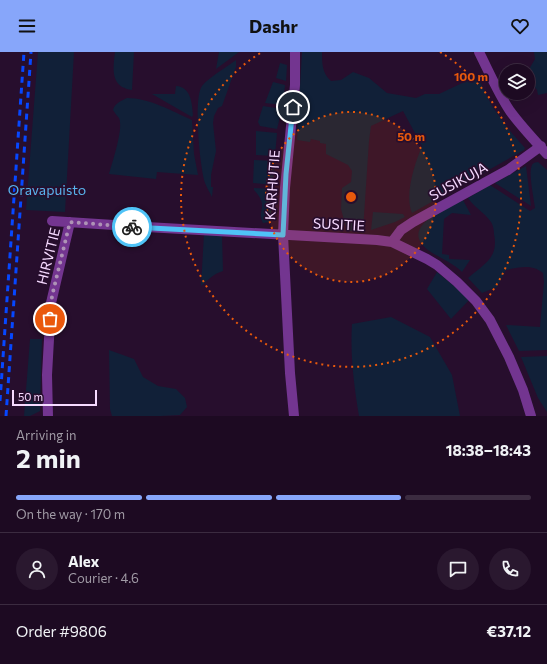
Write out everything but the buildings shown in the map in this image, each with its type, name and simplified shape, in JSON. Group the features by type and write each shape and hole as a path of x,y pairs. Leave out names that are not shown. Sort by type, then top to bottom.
{"street":[{"name":"KARHUTIE","path":"294,52 295,85 285,188 283,235 290,373 294,416"},
{"path":"479,52 500,95 520,124 544,150"},
{"name":"SUSIKUJA","path":"392,242 401,230 413,222 544,150"},
{"name":"SUSITIE","path":"52,220 392,242 437,265 476,301 490,320 502,342 532,415"},
{"name":"HIRVITIE","path":"48,416 47,360 51,303 70,222"}],"green space":[{"name":"Oravapuisto","path":"38,52 74,52 65,212 26,210"},
{"path":"115,52 134,52 132,90 125,88 116,81 114,76"},
{"path":"219,52 239,52 216,69"},
{"path":"302,52 322,52 322,64 324,71 331,81 341,80 353,72 369,78 387,93 416,98 425,94 439,94 477,76 492,106 510,131 525,148 524,150 412,213 409,197 411,179 422,146 403,111 371,126 363,231 347,231 341,209 342,188 351,182 352,171 348,165 326,154 326,144 311,139 310,142 297,140"},
{"path":"534,52 547,52 547,93 538,95 535,88 535,64 532,64 535,59"},
{"path":"236,60 236,67 222,106 218,108 214,116 213,123 216,151 211,175 211,187 213,187 212,197 205,183 201,163 198,133 199,93 205,83"},
{"path":"280,63 287,65 286,81 276,78"},
{"path":"273,82 285,85 283,105 265,103"},
{"path":"176,86 185,89 188,92 193,110 192,117 152,94 175,94"},
{"path":"127,98 144,100 192,120 194,154 198,175 157,172 156,179 109,174 120,129 119,118 113,110 120,101"},
{"path":"263,106 282,109 277,129 260,126 258,122"},
{"path":"256,131 277,133 275,156 256,155"},
{"path":"254,160 275,161 273,185 253,183"},
{"path":"538,162 547,170 547,350 519,351 506,325 540,327 544,282 543,273 530,267 506,270 497,287 482,293 468,278 485,264 492,255 495,242 494,229 488,218 468,198 490,185 530,211 535,208 531,169 533,163"},
{"path":"526,166 531,206 495,183"},
{"path":"254,188 273,189 271,219 269,222 263,223 261,219 262,204"},
{"path":"463,200 471,215 452,213 444,219 442,254 449,255 449,259 470,260 462,272 454,265 428,250 420,242 418,234 421,226 428,220 446,208"},
{"path":"373,212 403,214 405,217 371,230"},
{"path":"204,234 222,236 223,271 213,276 201,286"},
{"path":"437,272 470,299 451,319 427,289"},
{"path":"391,317 430,337 452,375 460,416 359,416 353,370 352,324"},
{"path":"30,339 42,339 40,411 30,416 24,416"},
{"path":"109,350 134,359 143,377 158,386 176,389 185,398 187,407 180,415 112,416 110,409"},
{"path":"547,356 547,412 538,398 521,357"}],"railway":[{"path":"0,401 24,52"},
{"path":"6,416 31,52"}],"way so far":[{"path":"50,319 52,296 70,222 132,227"}],"route":[{"path":"132,227 283,235 287,159 293,107"}]}
